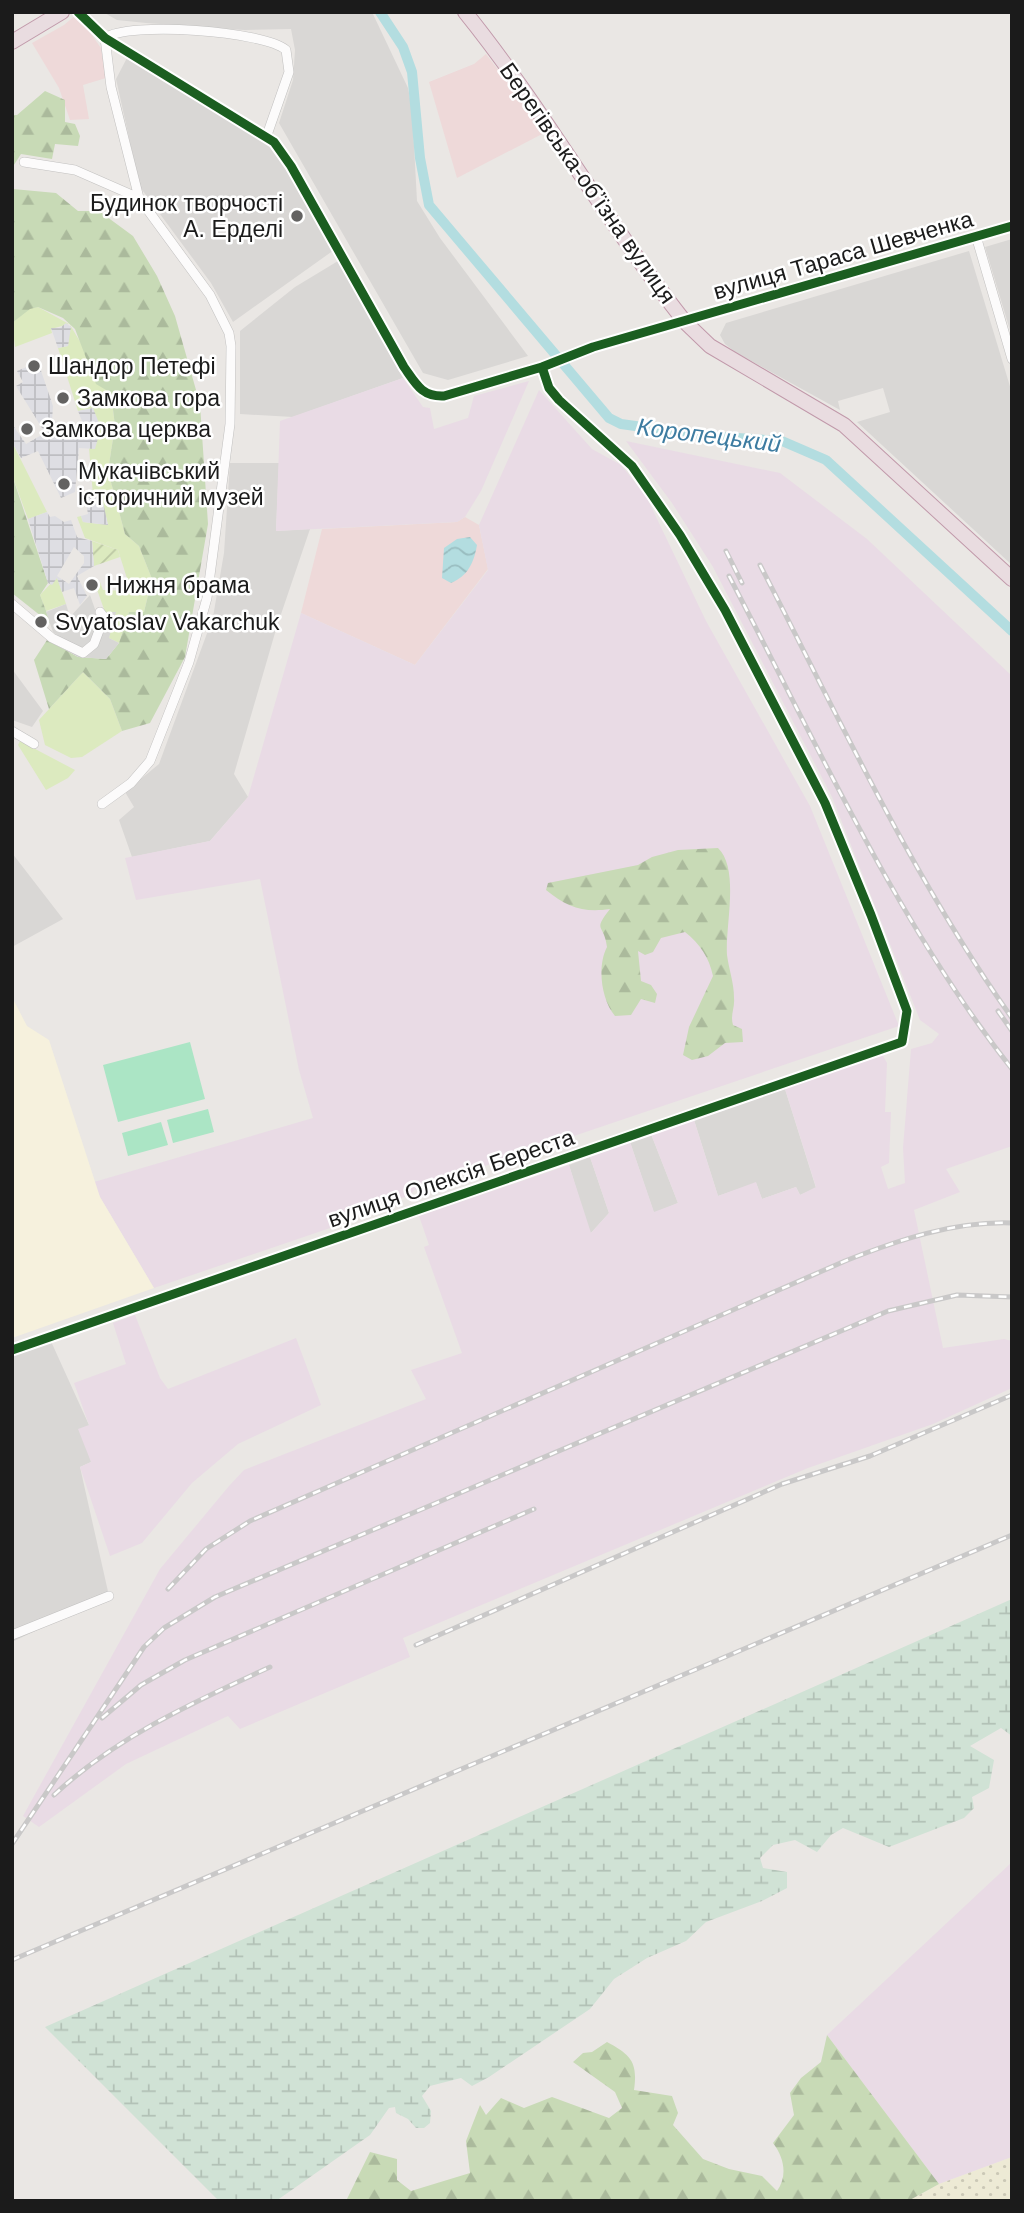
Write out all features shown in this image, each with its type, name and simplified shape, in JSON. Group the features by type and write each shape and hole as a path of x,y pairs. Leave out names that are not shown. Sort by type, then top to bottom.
{"highway":[{"path":"12,42 62,12"},
{"name":"Берегівська-обʼїзна вулиця","path":"465,12 526,89 552,134 685,322 710,346 844,425 1012,579"}],"street":[{"path":"78,12 104,38 267,135 289,72 286,50 279,44 219,34 148,30 118,32 104,38"},
{"path":"102,804 131,783 150,761 189,662 206,598 232,390 231,346 223,320 209,295 139,198 111,87 104,38"},
{"name":"вулиця Тараса Шевченка","path":"267,135 291,166 404,367 424,393 444,396 546,365 566,356 1012,226"},
{"path":"24,162 75,170 139,198"},
{"path":"976,236 1012,359"},
{"name":"вулиця Олексія Береста","path":"12,1350 902,1042 907,1011 866,903 825,803 725,610 680,535 632,466 549,388 546,365"},
{"path":"12,604 52,638 83,653 94,644 104,617 100,612"},
{"path":"12,731 34,744"},
{"path":"12,1636 109,1596"}],"shaded area":[{"path":"103,12 372,12 408,88 412,109 417,201 440,238 528,356 448,380 423,373 279,123 293,80 295,50 291,29 244,30 146,23 117,20"},
{"path":"77,14 101,48 106,78 83,85 89,119 70,120 59,88 32,43 64,25"},
{"path":"486,54 546,132 457,178 429,82 474,64"},
{"path":"128,56 270,144 283,159 334,250 233,322 211,283 140,187 116,79"},
{"path":"1012,239 1012,337 985,247"},
{"path":"969,251 1012,393 1012,565 857,422 890,412 883,388 838,401 840,410 735,352 725,344 720,335 726,323"},
{"path":"338,261 403,378 293,417 240,414 240,331 295,287"},
{"path":"66,323 71,327 68,346 58,348 51,328 60,328"},
{"path":"38,362 53,406 52,421 77,426 82,421 78,411 93,408 101,428 95,449 79,448 75,492 61,498 38,451 21,458 12,442 12,424 26,444 45,433 16,386 23,382 17,371"},
{"path":"403,378 423,407 430,408 434,429 468,418 474,396 529,381 481,491 465,517 457,522 276,531 280,421"},
{"path":"539,390 592,449 621,465 646,496 706,621 810,806 899,1026 414,1190 411,1195 383,1204 378,1202 339,1216 336,1226 154,1288 100,1197 94,1182 313,1118 299,1070 260,879 136,900 125,858 210,841 248,797 301,613 415,665 488,570 479,525"},
{"path":"626,441 780,473 867,539 1012,676 1012,1146 946,1169 960,1192 914,1210 943,1348 1004,1339 1012,1341 1012,1388 933,1424 808,1468 403,1638 410,1657 240,1729 228,1716 126,1764 39,1827 23,1816 160,1569 229,1486 244,1470 426,1399 411,1370 462,1353 424,1247 429,1245 419,1216 569,1165 591,1233 609,1213 590,1157 630,1142 654,1212 678,1203 651,1134 694,1120 718,1196 756,1182 762,1199 796,1187 800,1195 816,1187 785,1089 882,1054 887,1063 885,1112 891,1112 889,1163 881,1167 888,1189 905,1183 903,1148 911,1049 932,1043 939,1034 920,1020 832,797 713,567 672,503"},
{"path":"230,463 279,463 276,531 310,529 277,626 234,774 248,797 210,841 132,857 119,820 134,807 125,792 159,764 213,617 224,553"},
{"path":"101,493 108,525 83,522 81,516 88,514 85,498"},
{"path":"47,512 50,517 55,516 64,522 71,520 77,537 92,541 94,566 77,576 87,596 80,605 74,588 62,592 57,578 52,585 48,583 28,519","holes":["74,547 84,556 84,563 69,584 57,576"]},
{"path":"465,517 479,525 488,569 415,665 301,613 322,529 457,522"},
{"path":"90,595 96,612 116,612 109,638 119,643 106,659 78,657 61,647 64,640 53,632 46,612 66,604 70,617"},
{"path":"12,669 43,711 32,727 12,720"},
{"path":"12,853 63,919 12,947"},
{"path":"12,997 27,1026 49,1040 100,1197 154,1288 12,1338"},
{"path":"785,1089 816,1188 800,1195 796,1187 762,1199 756,1183 718,1196 694,1120"},
{"path":"651,1134 678,1203 654,1213 630,1142"},
{"path":"590,1157 609,1213 590,1234 569,1165"},
{"path":"135,1315 160,1378 168,1389 296,1338 321,1405 238,1444 192,1483 142,1543 110,1556 80,1467 91,1462 78,1429 89,1425 74,1383 126,1364 113,1323"},
{"path":"49,1337 89,1425 91,1462 80,1467 109,1596 12,1642 12,1350"},
{"path":"1012,1862 1012,2157 939,2184 827,2035"},
{"path":"1012,2157 1012,2201 908,2201 939,2184"}],"green space":[{"path":"45,91 65,100 65,122 75,124 80,136 78,146 55,144 52,159 21,154 12,168 12,115 17,115"},
{"path":"12,183 13,189 56,193 78,211 99,211 133,236 157,276 175,316 200,404 208,524 185,657 150,723 122,731 110,699 83,672 49,709 34,660 47,640 78,657 106,659 119,643 129,612 144,612 152,579 139,546 125,534 108,471 115,426 111,393 96,384 75,329 63,318 38,307 30,309 12,323"},
{"path":"38,307 69,324 51,329 52,333 15,347 12,323 30,308"},
{"path":"70,325 111,393 115,426 108,471 125,534 139,546 152,579 144,612 129,612 119,643 109,638 115,612 105,612 95,584 100,582 103,590 131,591 118,550 85,538 77,517 81,516 83,522 108,525 100,493 93,495 89,448 95,449 93,408 78,411 58,348 68,346"},
{"path":"12,442 47,512 28,519 12,475"},
{"path":"12,475 48,583 40,595 51,624 12,593"},
{"path":"92,541 118,550 120,557 94,566"},
{"path":"57,577 66,604 46,611 40,595"},
{"path":"83,672 110,699 122,731 82,757 71,758 45,745 39,720"},
{"path":"20,741 75,770 68,778 46,790 18,745"},
{"path":"718,848 725,857 730,883 727,955 734,992 732,1021 733,1025 742,1029 743,1042 725,1043 708,1056 692,1060 683,1055 689,1027 713,976 699,946 685,932 661,938 653,952 645,955 638,951 641,981 651,985 657,994 655,1003 641,999 631,1015 615,1016 606,1001 601,973 607,947 600,925 610,909 576,907 561,901 546,890 548,883 638,865 652,857 678,850"},
{"path":"190,1042 205,1099 118,1122 103,1065"},
{"path":"208,1109 214,1132 173,1143 167,1120"},
{"path":"161,1122 168,1145 128,1156 122,1133"},
{"path":"1012,1599 1012,1736 1001,1728 970,1746 994,1760 989,1788 972,1797 974,1808 964,1818 889,1847 843,1828 831,1835 817,1852 795,1840 773,1845 760,1858 763,1868 787,1872 787,1888 762,1901 706,1922 686,1941 647,1958 614,1979 590,2009 489,2077 472,2086 461,2078 430,2086 422,2096 431,2111 430,2123 424,2128 416,2128 408,2119 396,2113 395,2107 389,2108 370,2135 276,2201 219,2201 45,2027"},
{"path":"827,2035 939,2184 908,2201 346,2201 370,2152 397,2159 397,2180 411,2191 470,2173 466,2141 480,2105 486,2115 501,2098 524,2108 552,2097 609,2118 622,2108 615,2092 573,2062 583,2053 592,2052 607,2042 631,2060 635,2073 634,2090 672,2096 678,2113 673,2125 703,2159 729,2169 762,2176 777,2191 783,2179 783,2167 780,2154 773,2143 794,2115 790,2093 801,2078 821,2062"}],"water":[{"path":"470,537 477,545 472,563 462,576 451,583 442,578 444,548 457,539"}],"waterway":[{"name":"Коропецький","path":"380,12 403,47 412,72 420,158 429,205 609,418 621,424 708,436 782,441 826,460 1012,631"}],"railway":[{"path":"726,551 742,583"},
{"path":"760,565 909,853 1012,1018"},
{"path":"729,576 895,892 932,954 1012,1069"},
{"path":"998,1011 1012,1031"},
{"path":"168,1589 206,1549 250,1521 845,1261 927,1233 969,1225 1012,1223"},
{"path":"12,1844 144,1647 164,1628 215,1597 888,1311 957,1295 1012,1297"},
{"path":"416,1645 782,1484 870,1456 1012,1395"},
{"path":"102,1718 141,1685 185,1660 534,1509"},
{"path":"12,1960 1012,1535"},
{"path":"54,1795 103,1755 130,1738 270,1667"}],"cycle path":[{"path":"78,12 105,38 274,142 291,166 404,367 420,388 436,396 444,396 542,367 593,347 1012,226"},
{"path":"12,1350 902,1042 907,1011 871,915 825,803 725,610 680,535 632,466 559,400 549,388 542,367"}],"place":[{"name":"Будинок творчості А. Ерделі","path":"297,216"},
{"name":"Шандор Петефі","path":"34,366"},
{"name":"Замкова гора","path":"63,398"},
{"name":"Замкова церква","path":"27,429"},
{"name":"Мукачівський історичний музей","path":"64,484"},
{"name":"Нижня брама","path":"92,585"},
{"name":"Svyatoslav Vakarchuk","path":"41,622"}]}
